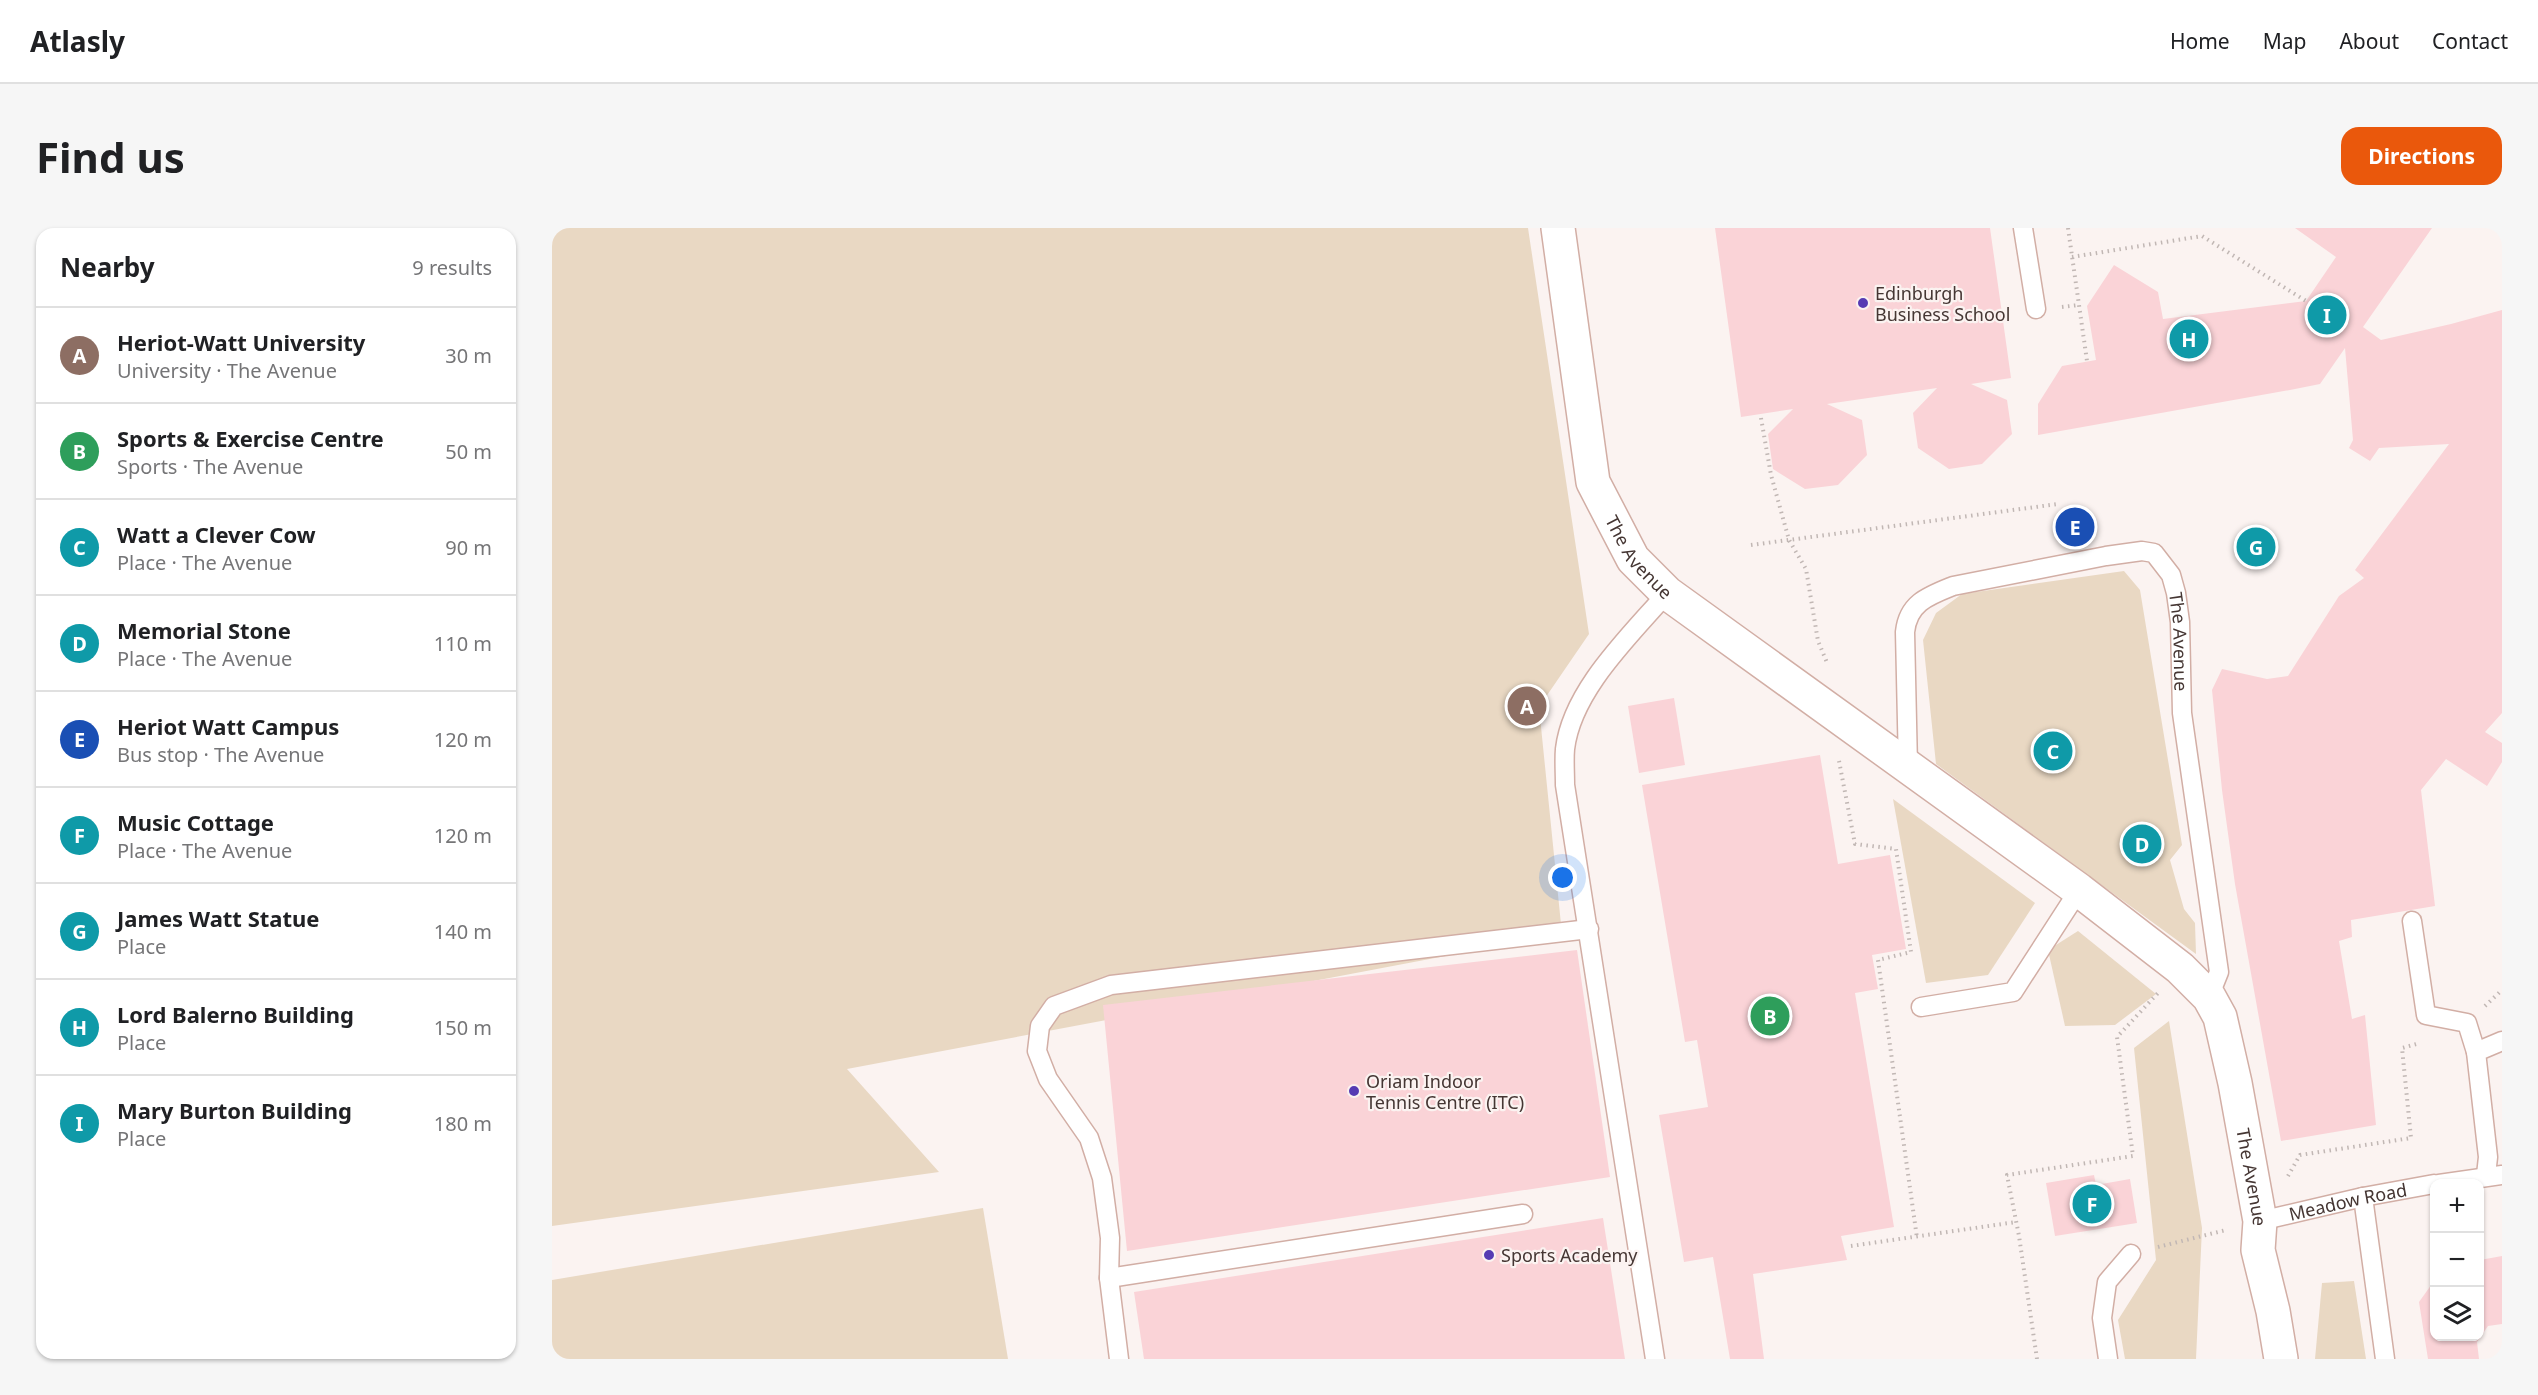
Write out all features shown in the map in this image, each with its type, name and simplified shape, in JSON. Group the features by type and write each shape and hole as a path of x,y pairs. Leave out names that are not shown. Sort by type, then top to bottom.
{"street":[{"name":"The Avenue","path":"1558,228 1593,482 1633,559 1667,593 2079,890 2180,968 2209,997 2220,1017 2226,1040 2260,1221 2258,1250 2273,1311 2281,1359"}],"lane":[{"path":"2023,228 2036,309"},
{"name":"The Avenue","path":"1908,766 1905,632 1907,618 1912,609 1931,595 1953,586 2106,556 2142,551 2154,553 2171,575 2180,622 2182,713 2219,972 2209,997"},
{"path":"1655,1359 1565,785 1565,748 1573,718 1598,674 1667,593"},
{"path":"1922,1007 2013,992 2079,890"},
{"path":"2412,921 2427,1015 2467,1023 2476,1052 2488,1157 2494,1175 2470,1179"},
{"path":"1119,1359 1109,1278 1110,1238 1102,1178 1089,1138 1048,1079 1037,1051 1040,1026 1054,1006 1111,985 1589,929"},
{"path":"2476,1052 2502,1041"},
{"name":"Meadow Road","path":"2260,1221 2363,1197 2430,1185"},
{"path":"2363,1197 2385,1359"},
{"path":"1109,1278 1523,1214"},
{"path":"2108,1359 2102,1317 2107,1282 2131,1254"}],"path":[{"path":"2068,228 2087,362"},
{"path":"2072,257 2202,236 2306,301"},
{"path":"1761,418 1772,475 1789,540 1806,569 1818,641 1829,667"},
{"path":"1751,545 2058,504"},
{"path":"1850,724 1837,751 1855,844 1896,849 1911,952 1878,960 1917,1238"},
{"path":"2037,1359 2007,1175 2133,1156 2117,1037 2180,968"},
{"path":"2131,1254 2260,1221 2300,1155 2411,1138 2402,1048 2451,1034 2467,1023 2502,990"},
{"path":"1851,1246 2016,1222"}],"shaded area":[{"path":"552,228 1528,228 1589,634 1539,707 1562,934 847,1069 939,1172 552,1226"},
{"path":"2124,571 2140,590 2182,845 2170,860 2184,909 2195,923 2196,954 1936,764 1923,640 1936,613 1962,594"},
{"path":"1893,799 2035,903 1988,975 1926,983"},
{"path":"2078,931 2156,994 2115,1025 2065,1026 2048,950"},
{"path":"2169,1021 2202,1228 2196,1359 2125,1359 2118,1320 2156,1260 2134,1048"},
{"path":"983,1208 1008,1359 552,1359 552,1280"},
{"path":"2354,1281 2366,1359 2315,1359 2322,1283"}],"building":[{"name":"Edinburgh Business School","path":"1715,228 1990,228 2011,378 1971,384 2007,400 2012,434 1982,464 1949,469 1918,448 1913,413 1937,388 1827,404 1862,420 1867,455 1838,485 1805,489 1773,469 1768,434 1793,409 1741,417"},
{"path":"2295,228 2432,228 2363,327 2381,340 2502,310 2502,713 2485,732 2502,743 2502,762 2487,786 2446,759 2421,790 2435,906 2351,920 2352,937 2339,941 2352,1019 2365,1015 2376,1125 2281,1141 2235,884 2222,790 2212,690 2222,669 2267,679 2288,676 2339,596 2364,578 2355,570 2449,444 2379,448 2370,461 2349,448 2353,440 2345,348 2320,384 2290,390 2038,435 2038,404 2062,366 2096,360 2087,306 2114,265 2158,292 2163,319 2306,301 2336,257"},
{"path":"1674,698 1685,765 1639,773 1628,706"},
{"path":"1820,755 1838,864 1890,855 1906,949 1872,955 1878,989 1855,993 1894,1227 1841,1236 1847,1260 1753,1274 1764,1359 1730,1359 1713,1257 1684,1262 1659,1115 1708,1107 1697,1040 1685,1042 1642,785"},
{"name":"Oriam Indoor Tennis Centre (ITC)","path":"1577,950 1610,1177 1127,1251 1103,1005"},
{"path":"2094,1175 2096,1185 2130,1179 2137,1223 2055,1236 2046,1183"},
{"name":"Sports Academy","path":"1603,1218 1625,1359 1144,1359 1134,1292"},
{"path":"2502,1256 2502,1324 2488,1326 2484,1332 2484,1287 2484,1259"},
{"path":"2430,1287 2430,1341 2478,1341 2479,1359 2428,1359 2419,1302"}],"place":[{"name":"Edinburgh Business School","path":"1863,303"},
{"name":"Mary Burton Building","path":"2327,315"},
{"name":"Lord Balerno Building","path":"2189,339"},
{"name":"Heriot Watt Campus","path":"2075,527"},
{"name":"James Watt Statue","path":"2256,547"},
{"name":"Heriot-Watt University","path":"1527,706"},
{"name":"Watt a Clever Cow","path":"2053,751"},
{"name":"Memorial Stone","path":"2142,844"},
{"name":"Sports & Exercise Centre","path":"1770,1016"},
{"name":"Oriam Indoor Tennis Centre (ITC)","path":"1354,1091"},
{"name":"Music Cottage","path":"2092,1204"},
{"name":"Sports Academy","path":"1489,1255"}]}
